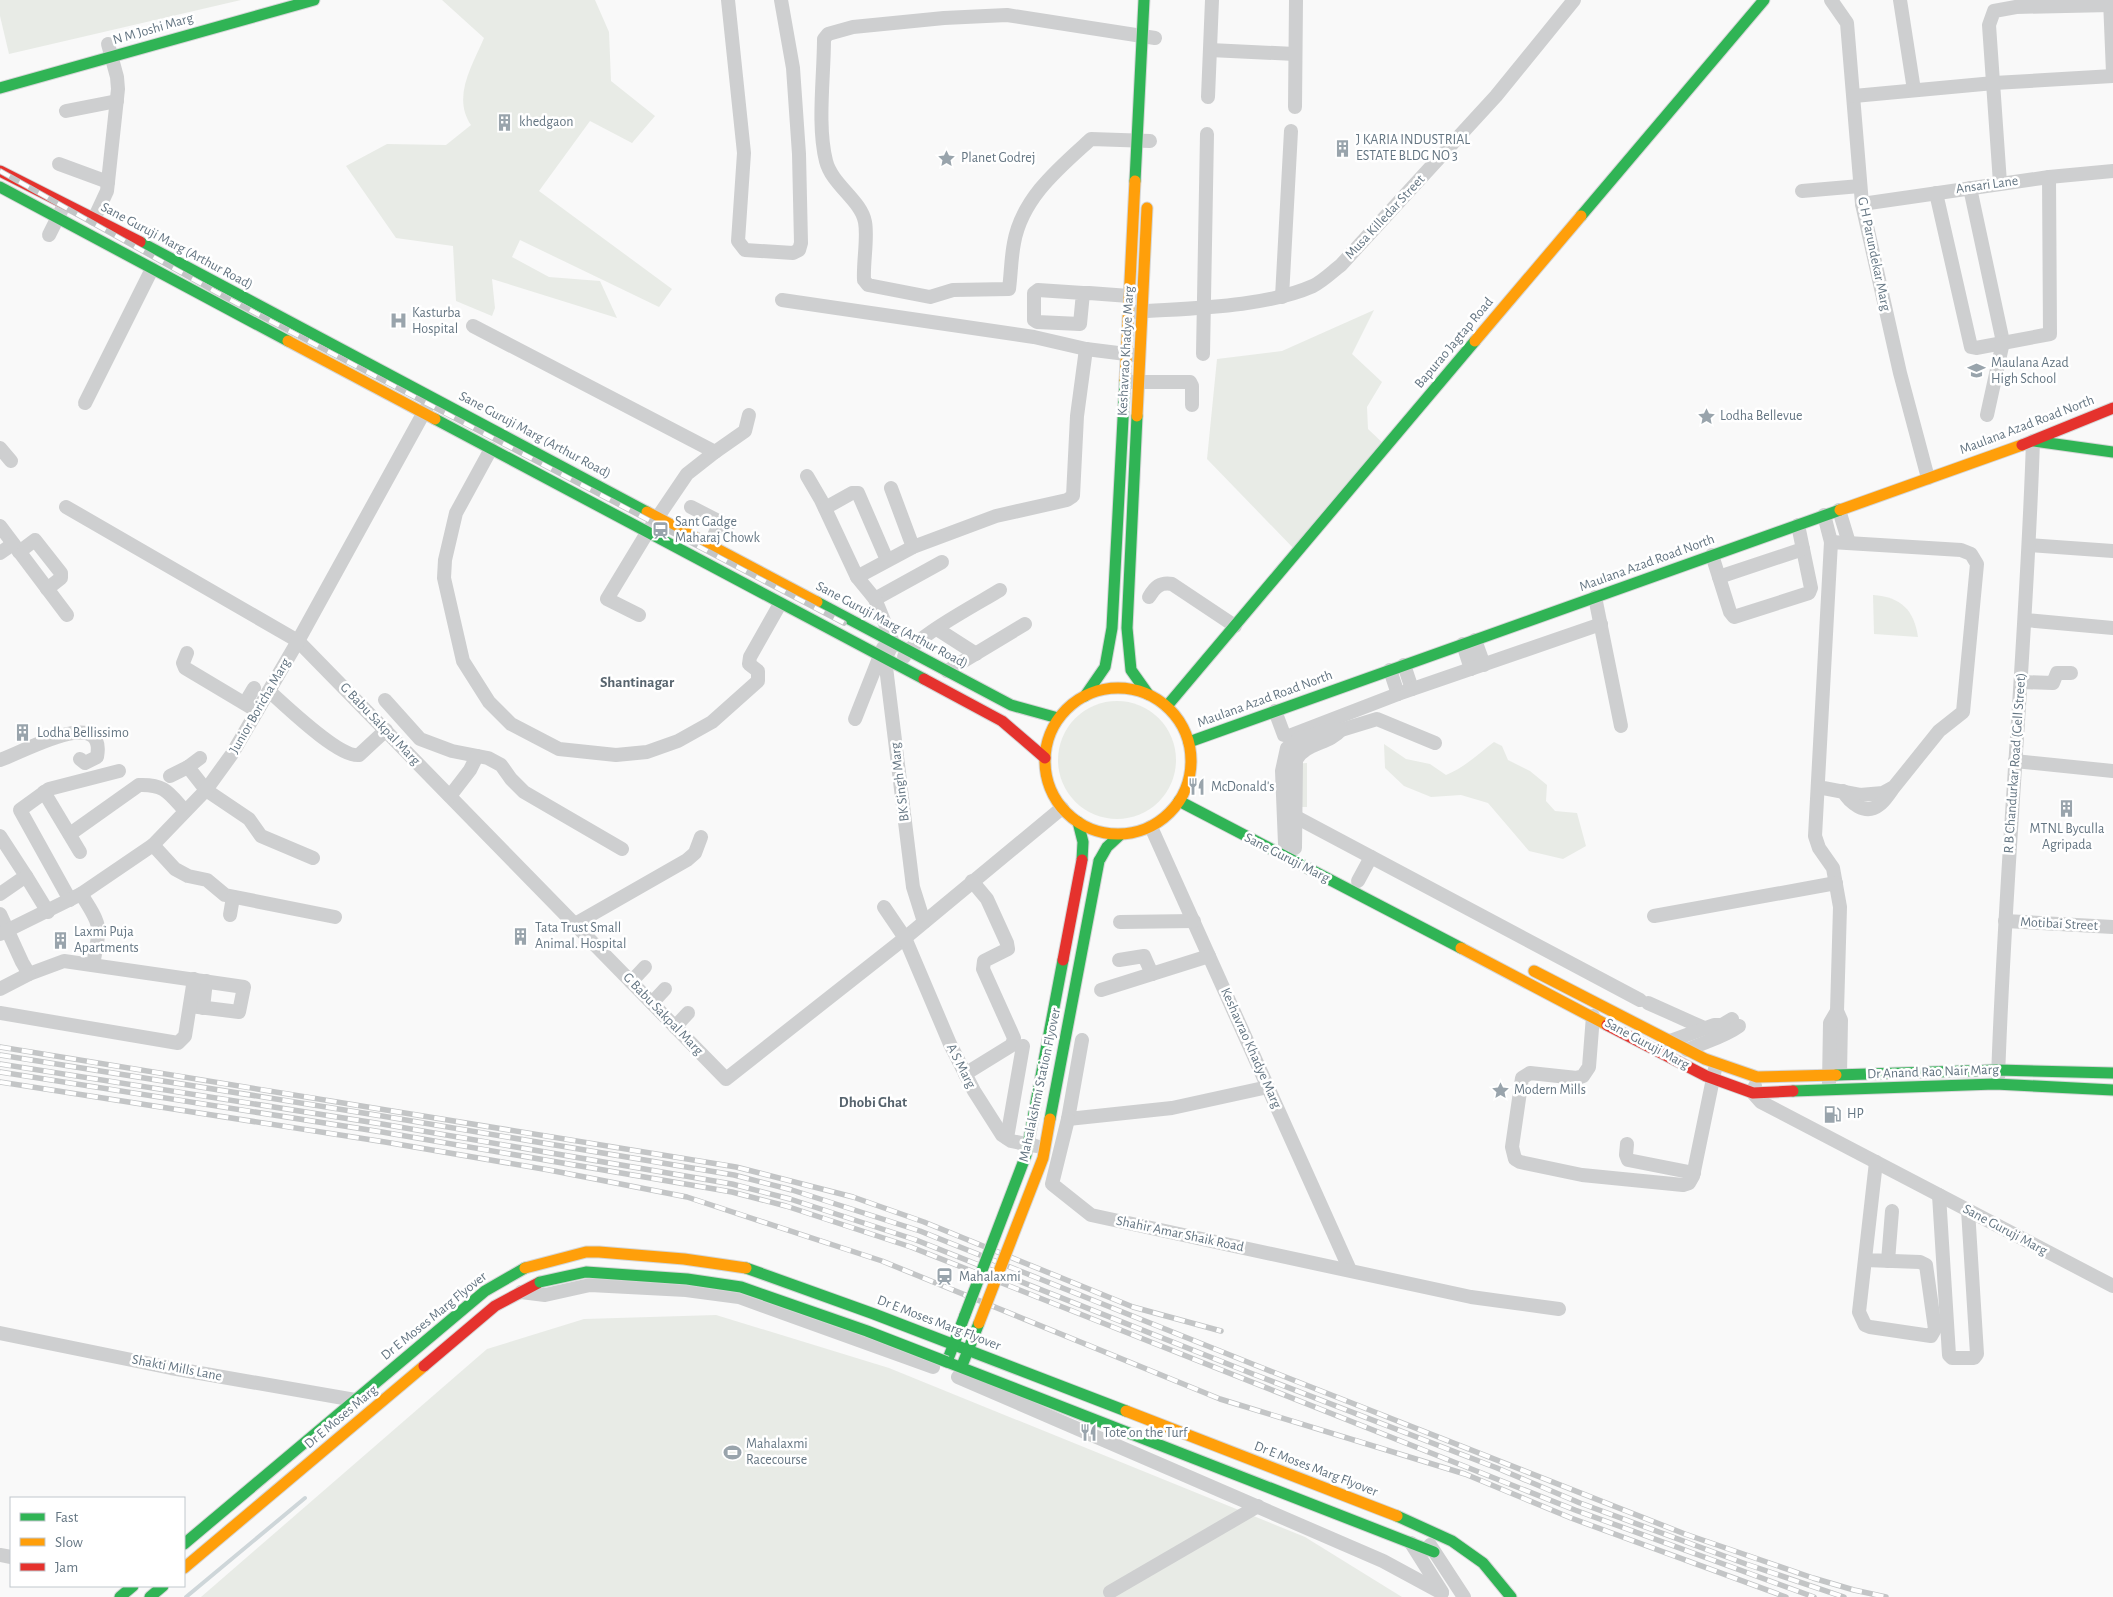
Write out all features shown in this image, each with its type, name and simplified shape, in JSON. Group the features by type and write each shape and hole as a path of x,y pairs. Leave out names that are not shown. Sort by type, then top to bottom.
{"main road":[{"name":"N M Joshi Marg","path":"0,88 109,47 192,33 314,0"},
{"name":"Keshavrao Khadye Marg","path":"1135,312 1129,296 1147,141 1152,38 1144,0"},
{"name":"Bapurao Jagtap Road","path":"1167,706 1764,0"},
{"path":"188,21 192,33"},
{"name":"Sane Guruji Marg (Arthur Road)","path":"0,171 432,397 978,688 1011,705 1058,718"},
{"path":"0,188 1002,721 1045,758"},
{"path":"28,202 35,189"},
{"name":"Keshavrao Khadye Marg","path":"1147,198 1135,312 1133,355 1139,382 1127,628 1131,670 1148,694"},
{"path":"166,276 174,261"},
{"path":"273,333 280,317"},
{"name":"Keshavrao Khadye Marg","path":"1084,696 1105,667 1112,628 1124,382 1133,355"},
{"path":"345,372 353,356"},
{"path":"400,401 408,385"},
{"name":"Maulana Azad Road North","path":"1189,742 2033,441 2113,408"},
{"path":"2033,441 2113,452"},
{"path":"924,680 932,664"},
{"path":"970,705 978,688"},
{"path":"1105,688 1127,688 1148,694 1167,706 1178,720 1189,742 1192,755 1190,772 1185,790 1179,801 1167,816 1151,827 1120,834 1098,832 1078,822 1062,808 1048,783 1045,758 1049,737 1058,718 1070,705 1084,696 1105,688"},
{"name":"Sane Guruji Marg","path":"1185,790 1290,846 1362,888 1412,922 1482,959 1670,1041 1716,1064 1757,1077"},
{"name":"Sane Guruji Marg","path":"1179,801 1362,888 1392,898"},
{"name":"Mahalakshmi Station Flyover","path":"947,1362 1026,1155 1082,860 1083,842 1078,822"},
{"name":"Mahalakshmi Station Flyover","path":"961,1368 1043,1158 1099,862 1108,846 1120,834"},
{"path":"1412,922 1418,912"},
{"path":"1482,959 1488,948"},
{"name":"Sane Guruji Marg","path":"1520,964 1593,1016 1712,1078 1753,1093"},
{"name":"Dr Anand Rao Nair Marg","path":"1757,1077 1998,1070 2113,1073"},
{"name":"Dr Anand Rao Nair Marg","path":"1753,1093 1998,1085 2113,1090"},
{"name":"Dr E Moses Marg Flyover","path":"355,1400 485,1291 531,1265 586,1252 684,1259 745,1268 968,1350 1412,1523 1452,1541 1483,1563 1511,1597"},
{"path":"520,1292 540,1282 586,1272 687,1279 741,1287 867,1331 1434,1552"},
{"name":"Dr E Moses Marg","path":"185,1567 496,1306 520,1292"},
{"name":"Dr E Moses Marg","path":"185,1543 355,1400"},
{"path":"120,1597 133,1587"},
{"path":"150,1597 162,1587"}],"street":[{"path":"728,0 744,153 738,241 745,250 793,253 799,250 801,244 799,154 793,68 782,0"},
{"path":"1208,97 1212,0"},
{"path":"1294,107 1296,0"},
{"name":"Musa Killedar Street","path":"1135,312 1203,308 1282,297 1315,285 1341,265 1496,96 1574,0"},
{"name":"G H Parundekar Marg","path":"1831,0 1848,23 1862,204 1900,373 1928,478"},
{"path":"1900,0 1914,90"},
{"path":"1854,96 1994,83 2113,74 2110,3 2016,7 1994,11 1989,25 1994,83 2000,183"},
{"path":"1147,141 1091,139 1044,182 1022,217 1014,241 1009,289 953,290 930,297 868,285 864,280 865,222 858,208 838,185 826,163 822,140 824,39 828,34 852,27 944,18 1007,15 1152,38"},
{"path":"94,219 107,191 117,101 117,77 109,47"},
{"path":"1210,50 1295,54"},
{"path":"66,111 117,101"},
{"path":"1282,297 1291,131"},
{"path":"1203,354 1207,134"},
{"path":"59,164 108,182"},
{"name":"Ansari Lane","path":"1862,204 2000,183 2113,171"},
{"path":"1936,193 1971,346 1976,348 2003,342 2044,337 2051,331 2049,177"},
{"path":"1802,191 1860,186"},
{"path":"1970,188 2003,342 1987,415"},
{"path":"49,235 65,204"},
{"path":"85,403 152,269"},
{"path":"1082,293 1129,296"},
{"path":"782,300 1034,337 1086,349 1133,355"},
{"path":"473,326 715,452"},
{"path":"857,577 913,547 996,516 1067,500 1073,496 1077,416 1086,349"},
{"path":"1124,382 1190,382 1192,386 1192,405"},
{"name":"Junior Boricha Marg","path":"4,932 76,897 154,845 206,790 232,754 298,641 432,397"},
{"path":"639,615 607,599 647,532 687,474 745,431 749,415"},
{"name":"R B Chandurkar Road (Gell Street)","path":"1998,1085 2005,921 2030,545 2033,441"},
{"path":"0,448 11,461"},
{"path":"490,450 456,513 445,560 444,578 463,661 499,714 529,735 559,749 616,755 647,752 678,740 712,722 758,681 758,671 749,664 748,660 780,604"},
{"path":"807,476 825,508 857,577 875,599 890,641 855,719"},
{"path":"892,488 913,547"},
{"path":"825,508 852,493 858,493 887,560"},
{"name":"G Babu Sakpal Marg","path":"66,506 298,641 726,1079 905,938 1062,808"},
{"path":"691,507 724,524 710,545"},
{"path":"1839,510 1849,543"},
{"path":"1824,515 1831,542 1815,836 1819,848 1833,868 1840,907 1837,1011 1830,1023 1835,1074 1829,1091"},
{"path":"1712,555 1730,612 1732,616 1737,618 1809,593 1811,588 1798,525"},
{"path":"0,526 67,615"},
{"path":"0,553 36,540 62,577 47,589"},
{"path":"1818,787 1860,795 1883,793 1894,787 1940,731 1963,712 1978,564 1971,554 1961,550 1831,542"},
{"path":"2030,545 2113,551"},
{"path":"1719,577 1803,549"},
{"path":"875,599 942,562"},
{"path":"1149,597 1159,585 1165,583 1172,584 1235,626"},
{"path":"899,666 907,650 1000,590"},
{"path":"1596,597 1621,726"},
{"path":"2025,620 2113,628"},
{"path":"947,671 1025,624"},
{"path":"1275,711 1284,735 1288,737 1398,694 1601,624"},
{"path":"937,629 976,654"},
{"path":"1469,642 1477,667"},
{"path":"187,653 183,663 185,668 257,711"},
{"name":"BK Singh Marg","path":"882,658 913,887 924,922"},
{"path":"1404,665 1412,689"},
{"path":"1390,670 1398,694"},
{"path":"2020,682 2050,684 2055,680 2058,673 2071,673"},
{"path":"245,703 254,688"},
{"path":"269,691 306,725 347,753 359,755 386,730"},
{"path":"386,700 420,739 452,751 488,758 500,765 510,780 524,792 622,849"},
{"path":"1290,846 1282,771 1287,748 1299,739 1331,729 1341,730 1378,719 1435,743"},
{"path":"1290,846 1294,816 1296,760 1305,750 1336,736 1341,730"},
{"path":"0,760 40,743 75,732 88,733 96,740 99,749 98,757 85,763 80,759"},
{"path":"408,753 420,739"},
{"path":"450,796 470,770 477,756"},
{"path":"170,776 188,767 200,758"},
{"path":"2015,762 2113,770"},
{"path":"188,767 206,790 249,818 261,836 313,858"},
{"path":"93,965 99,927 98,920 76,897 20,814 21,807 54,787 120,771"},
{"path":"70,834 139,785 165,788 185,811"},
{"path":"44,792 80,852"},
{"path":"1294,816 1568,962 1704,1028"},
{"name":"Keshavrao Khadye Marg","path":"1151,827 1350,1270"},
{"path":"0,836 48,912"},
{"path":"575,924 687,860 694,854 701,837"},
{"path":"154,845 175,869 188,876 207,880 218,891 233,897 335,917"},
{"path":"1362,888 1370,856"},
{"path":"0,894 26,876"},
{"path":"965,1074 1012,1045 1014,1038 983,969 984,961 1008,948 1007,943 987,900 972,881"},
{"path":"1654,916 1836,883"},
{"path":"230,915 233,897"},
{"name":"A S Marg","path":"884,906 905,938 950,1044 965,1074 1002,1135 1007,1138"},
{"path":"0,915 4,932 30,974"},
{"path":"1120,922 1194,921"},
{"name":"Motibai Street","path":"2005,921 2113,927"},
{"path":"1119,960 1144,956 1152,974"},
{"path":"1100,990 1209,956"},
{"path":"0,989 60,961 242,986 244,988 239,1012 196,1007"},
{"path":"1555,990 1568,962"},
{"path":"631,982 644,967"},
{"path":"0,1013 178,1043 186,1036 196,1007 200,980"},
{"path":"652,1002 665,989"},
{"path":"676,1027 688,1013"},
{"path":"1593,1016 1589,1067 1583,1076 1577,1078 1530,1074 1522,1078 1512,1147 1515,1159 1520,1162 1582,1175 1683,1186 1690,1183 1694,1173 1716,1064"},
{"path":"1670,1041 1704,1028 1735,1023 1728,1034 1717,1036 1687,1050"},
{"path":"1023,1046 1007,1138 1058,1151 1068,1119 1082,1040"},
{"path":"1753,1093 1757,1077"},
{"path":"1068,1119 1172,1108 1268,1087"},
{"name":"Sane Guruji Marg","path":"1753,1093 1761,1102 2113,1286"},
{"path":"1627,1144 1626,1156 1628,1160 1694,1173"},
{"name":"Shahir Amar Shaik Road","path":"1058,1151 1052,1184 1091,1215 1350,1270"},
{"path":"1865,1260 1920,1262 1926,1265 1936,1329 1931,1336 1870,1327 1865,1325 1859,1312 1876,1162"},
{"path":"1939,1196 1949,1355 1952,1358 1974,1358 1977,1354 1968,1210"},
{"path":"1888,1261 1892,1211"},
{"path":"1350,1270 1471,1297 1559,1309"},
{"path":"520,1292 545,1295 590,1285 686,1290 738,1297 950,1374 1383,1560 1443,1595"},
{"name":"Shakti Mills Lane","path":"0,1333 171,1368 355,1400"},
{"path":"1110,1592 1258,1506"},
{"path":"1412,1523 1464,1597"},
{"path":"1406,1541 1443,1595"}],"shaded area":[{"path":"0,0 241,0 9,54 0,16"},
{"path":"442,0 595,0 609,32 611,81 655,116 632,143 590,121 539,191 672,289 659,307 520,240 512,257 549,277 600,281 617,318 492,279 495,308 492,316 456,301 453,246 396,238 346,166 387,144 446,145 471,125 463,104 464,93 470,70 484,38"},
{"path":"1374,310 1352,354 1382,382 1367,407 1368,429 1386,446 1297,552 1207,459 1217,359 1282,351"},
{"path":"1873,595 1891,599 1904,607 1913,619 1918,637 1874,634"},
{"path":"1117,701 1139,706 1150,711 1166,727 1171,738 1176,760 1171,782 1166,793 1150,809 1139,814 1117,819 1095,814 1084,809 1068,793 1063,782 1058,760 1063,738 1068,727 1084,711 1095,706"},
{"path":"1494,742 1502,746 1508,760 1530,771 1547,785 1546,801 1555,811 1577,813 1586,846 1563,859 1529,851 1488,803 1461,795 1431,797 1404,786 1385,768 1384,744 1406,759 1430,764 1446,775 1465,765"},
{"path":"1307,763 1307,807 1287,807 1287,764"},
{"name":"Mahalaxmi Racecourse","path":"716,1315 889,1368 1305,1537 1402,1597 201,1597 487,1349 584,1319"}],"waterway":[{"path":"186,1597 305,1498"}],"railway":[{"path":"0,171 225,297 844,623"},
{"path":"0,1047 736,1167 853,1197 924,1222 1133,1307 1221,1331"},
{"path":"0,1055 734,1175 792,1190 920,1231 1685,1534 1813,1578 1886,1597"},
{"path":"0,1064 382,1124 732,1184 790,1199 916,1240 1253,1374 1497,1468 1580,1503 1746,1564 1844,1597"},
{"path":"0,1072 382,1132 732,1192 786,1206 911,1247 1575,1510 1814,1597"},
{"path":"0,1082 385,1142 549,1170 687,1197 882,1261 1220,1399 1465,1474 1571,1518 1786,1597"}],"traffic: fast":[{"path":"0,88 314,0"},
{"path":"1135,181 1144,0"},
{"path":"1581,216 1764,0"},
{"path":"0,187 288,341"},
{"path":"140,242 647,512"},
{"path":"1167,706 1475,341"},
{"path":"1085,696 1105,667 1112,628 1125,381"},
{"path":"1137,416 1127,628 1131,670 1148,694"},
{"path":"435,419 924,679"},
{"path":"2034,441 2113,452"},
{"path":"1189,742 1840,510"},
{"path":"817,602 1011,705 1058,718"},
{"path":"1179,801 1461,948"},
{"path":"1078,822 1083,842 1082,860"},
{"path":"1099,861 1107,847 1120,835"},
{"path":"1050,1119 1099,861"},
{"path":"965,1315 1026,1155 1063,960"},
{"path":"1836,1075 1998,1070 2113,1073"},
{"path":"1793,1091 1995,1084 2113,1090"},
{"path":"185,1543 485,1291 525,1268"},
{"path":"746,1268 874,1314 1126,1411"},
{"path":"540,1282 586,1272 687,1279 741,1287 867,1331 947,1362"},
{"path":"948,1359 965,1315"},
{"path":"963,1363 979,1323"},
{"path":"947,1362 1434,1552"},
{"path":"1397,1516 1452,1541 1483,1563 1511,1597"},
{"path":"120,1597 132,1587"},
{"path":"150,1597 162,1587"}],"traffic: slow":[{"path":"1125,381 1135,181"},
{"path":"1137,416 1147,208"},
{"path":"1475,341 1581,216"},
{"path":"288,341 435,419"},
{"path":"1840,510 2022,445"},
{"path":"647,512 817,602"},
{"path":"1118,688 1146,694 1159,700 1170,709 1179,720 1185,733 1191,761 1185,789 1179,802 1170,813 1159,822 1146,828 1118,834 1090,828 1077,822 1066,813 1057,802 1051,789 1045,761 1051,733 1057,720 1066,709 1077,700 1090,694 1118,688"},
{"path":"1461,948 1607,1025"},
{"path":"1534,971 1705,1059 1757,1077 1836,1075"},
{"path":"979,1323 1043,1158 1050,1119"},
{"path":"525,1268 586,1252 684,1259 746,1268"},
{"path":"185,1567 424,1366"},
{"path":"1126,1411 1397,1516"}],"traffic: jam":[{"path":"0,171 140,242"},
{"path":"2022,445 2113,408"},
{"path":"924,679 1002,721 1045,758"},
{"path":"1063,960 1082,860"},
{"path":"1607,1025 1706,1076 1753,1093 1793,1091"},
{"path":"424,1366 495,1306 540,1282"}],"place":[{"name":"khedgaon","path":"505,122"},
{"name":"J KARIA INDUSTRIAL ESTATE BLDG NO 3","path":"1342,148"},
{"name":"Planet Godrej","path":"947,158"},
{"name":"Kasturba Hospital","path":"398,321"},
{"name":"Maulana Azad High School","path":"1977,371"},
{"name":"Lodha Bellevue","path":"1706,416"},
{"name":"Sant Gadge Maharaj Chowk","path":"661,530"},
{"name":"Lodha Bellissimo","path":"23,733"},
{"name":"McDonald's","path":"1197,787"},
{"name":"MTNL Byculla Agripada","path":"2067,809"},
{"name":"Tata Trust Small Animal. Hospital","path":"521,936"},
{"name":"Laxmi Puja Apartments","path":"60,940"},
{"name":"Modern Mills","path":"1500,1090"},
{"name":"HP","path":"1833,1114"},
{"name":"Mahalaxmi","path":"945,1277"},
{"name":"Tote on the Turf","path":"1089,1433"},
{"name":"Mahalaxmi Racecourse","path":"732,1452"}],"district":[{"name":"Shantinagar","path":"637,682"},
{"name":"Dhobi Ghat","path":"873,1102"}]}
